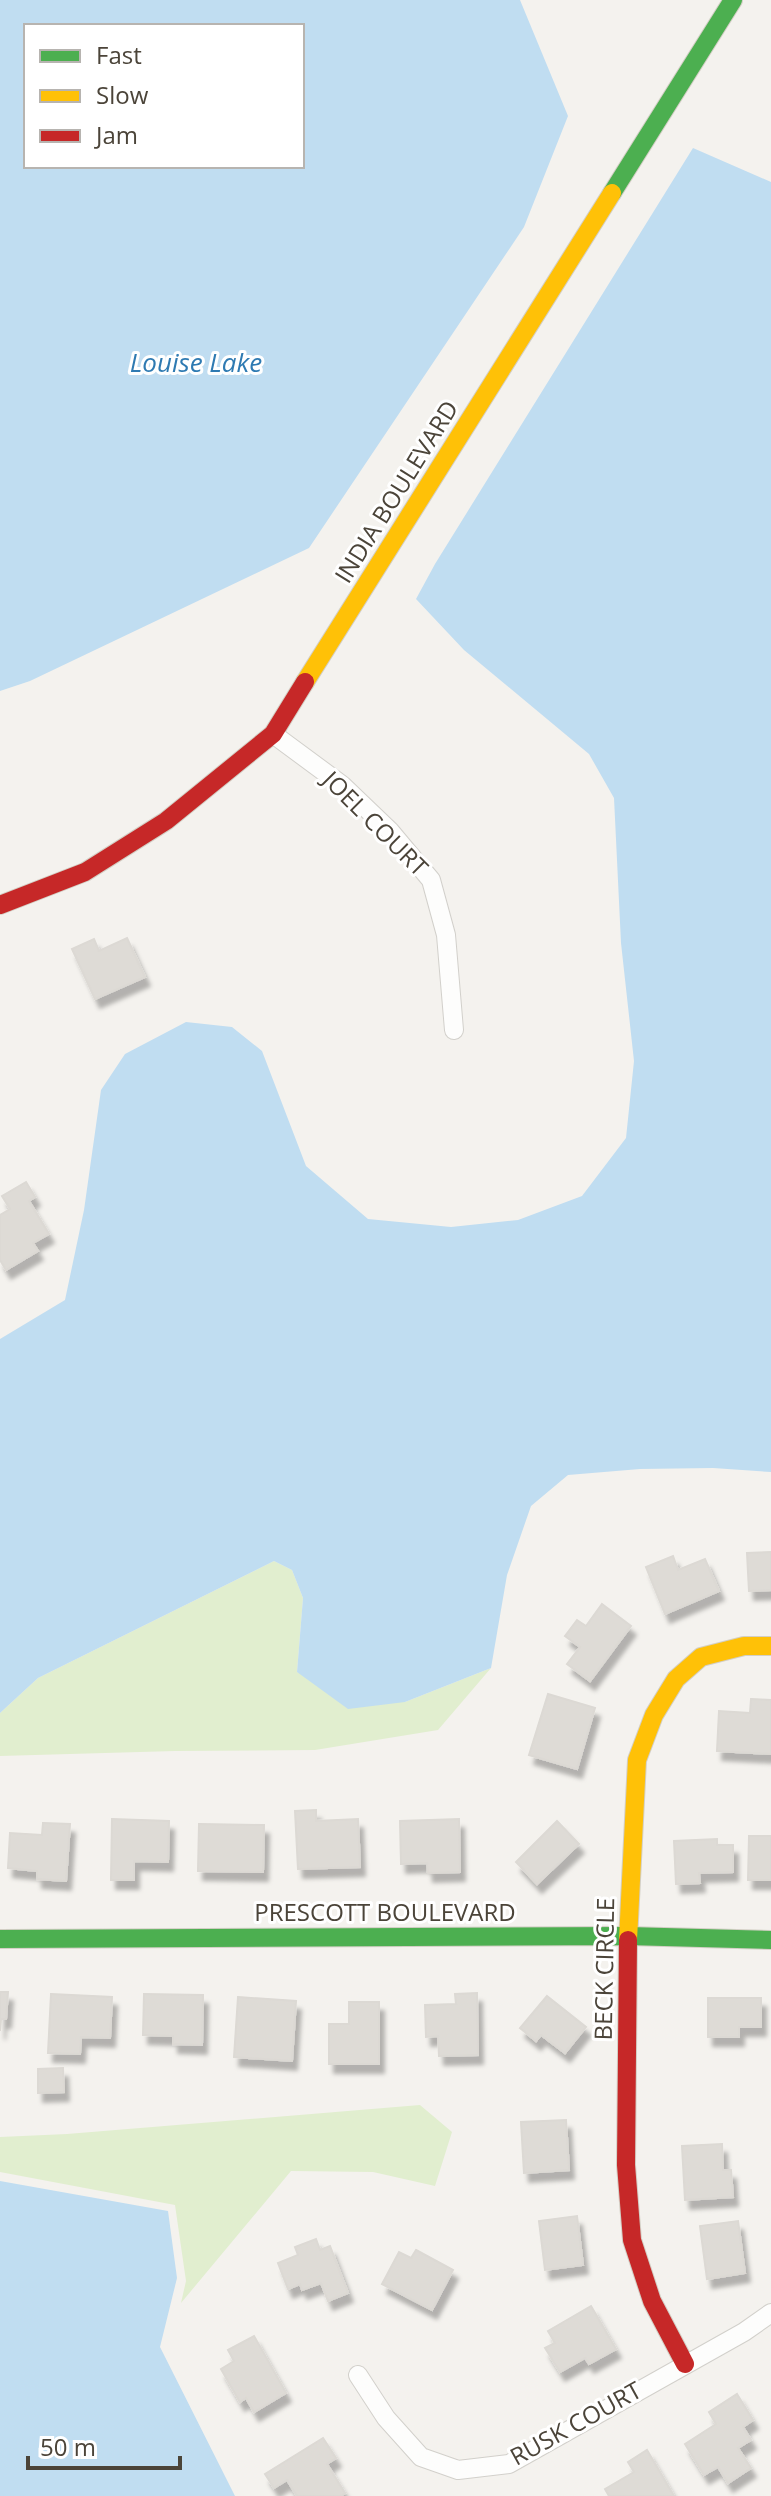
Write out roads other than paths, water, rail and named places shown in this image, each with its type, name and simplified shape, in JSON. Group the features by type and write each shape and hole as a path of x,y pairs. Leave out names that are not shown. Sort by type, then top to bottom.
{"street":[{"name":"INDIA BOULEVARD","path":"0,905 62,883 145,837 273,734 733,0"},
{"name":"JOEL COURT","path":"273,734 342,785 390,831 431,880 446,935 454,1030"},
{"name":"BECK CIRCLE","path":"685,2364 652,2301 632,2240 626,2165 628,1936 637,1760 654,1715 676,1679 701,1657 744,1646 771,1646"},
{"name":"PRESCOTT BOULEVARD","path":"0,1939 628,1936 771,1940"},
{"name":"RUSK COURT","path":"358,2375 386,2418 421,2457 458,2470 509,2464 744,2332 771,2313"}],"water":[{"name":"Louise Lake","path":"0,0 520,0 568,116 524,227 309,548 30,681 0,691"},
{"path":"693,148 771,182 771,1472 713,1468 640,1469 568,1475 531,1506 507,1575 491,1668 405,1702 348,1709 297,1672 303,1598 292,1570 274,1561 38,1678 0,1713 0,1339 65,1300 84,1210 101,1090 125,1054 186,1022 232,1027 262,1051 306,1166 368,1219 451,1227 518,1220 582,1196 626,1138 634,1061 621,943 614,798 589,754 464,650 416,599"},
{"path":"0,2181 168,2211 177,2278 160,2347 235,2496 0,2496"}]}
